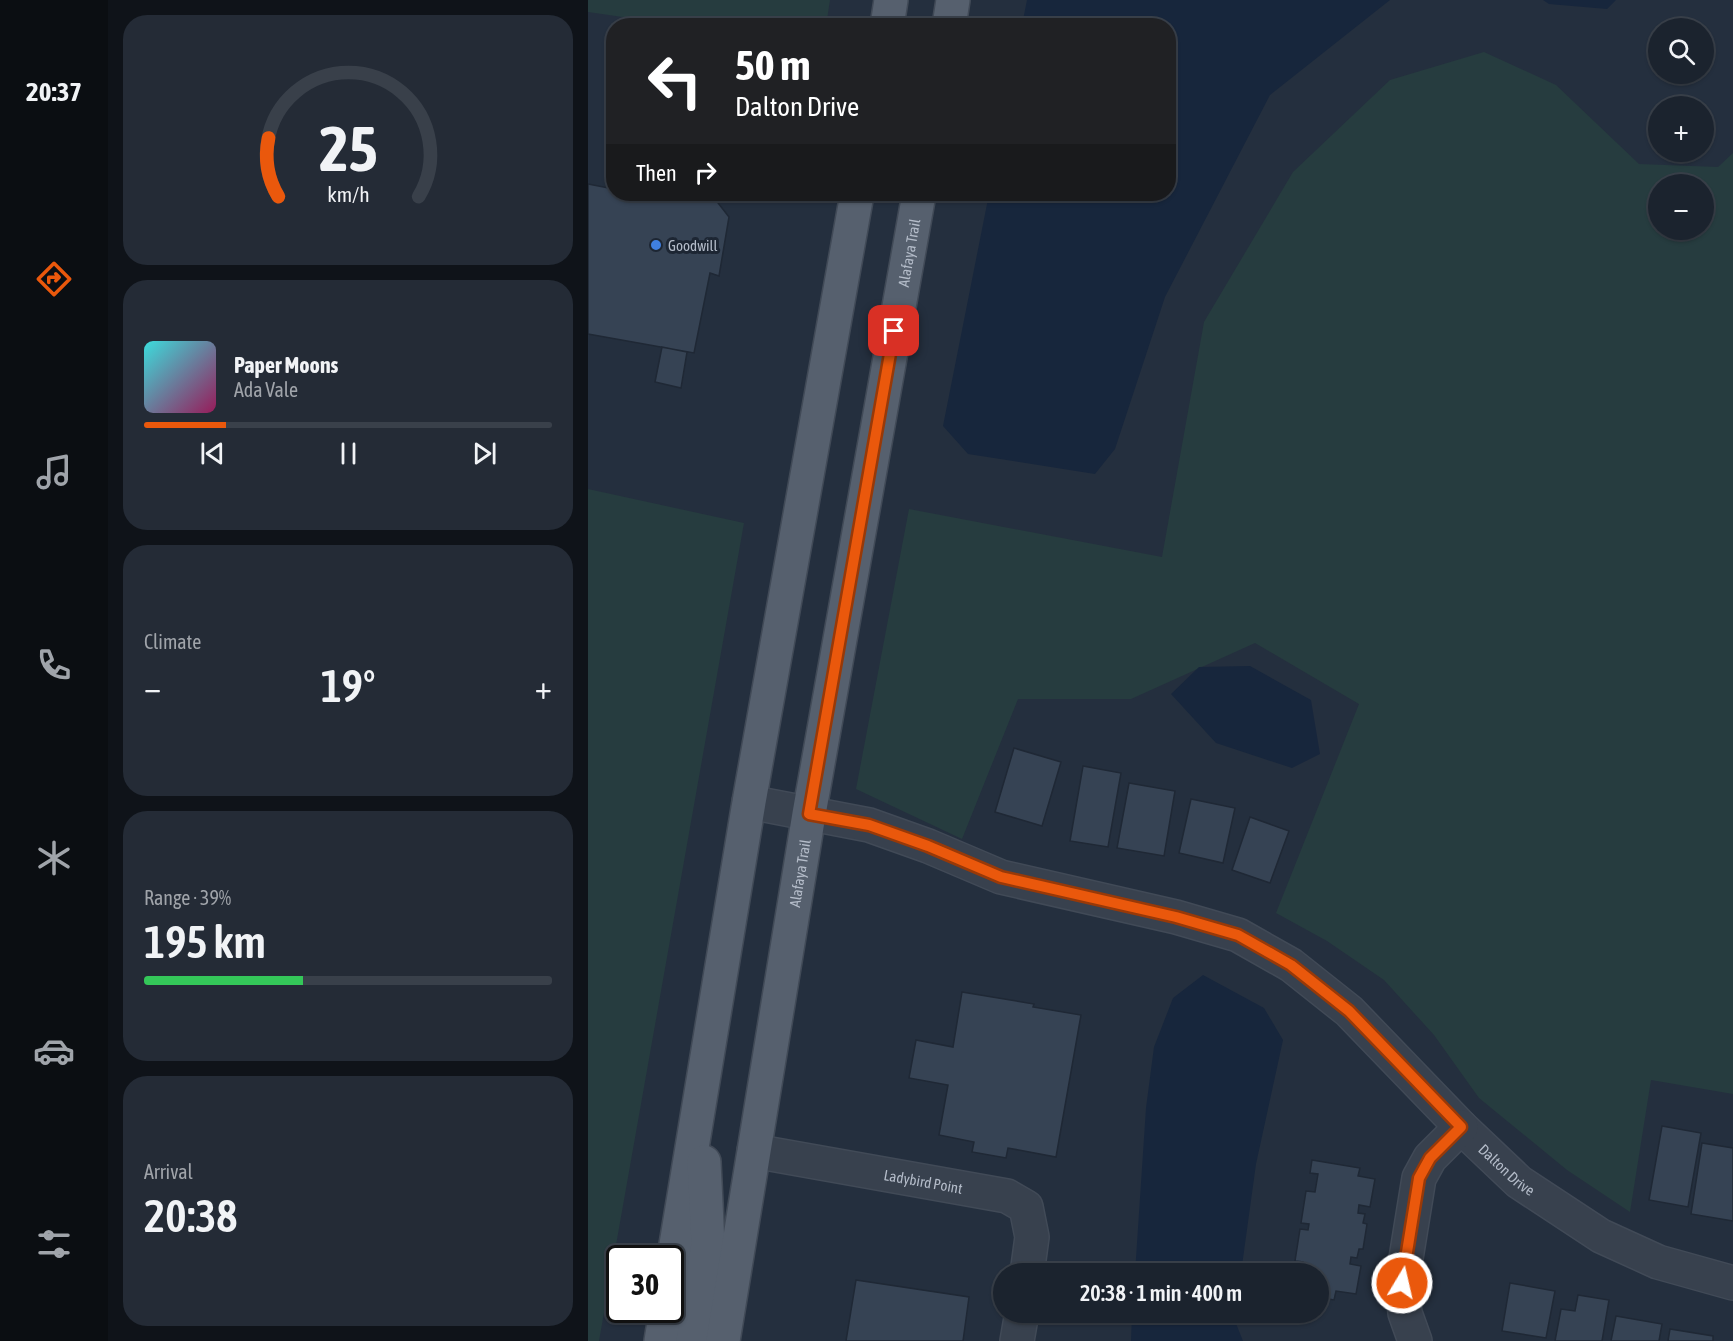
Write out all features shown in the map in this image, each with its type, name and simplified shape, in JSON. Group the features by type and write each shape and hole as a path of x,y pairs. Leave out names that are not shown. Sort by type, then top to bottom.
{"main road":[{"path":"888,18 891,0"},
{"path":"950,18 953,0"},
{"path":"676,1245 749,802 856,201"},
{"name":"Alafaya Trail","path":"723,1341 809,814 918,201"},
{"path":"693,1341 708,1244 701,1094"},
{"path":"661,1341 664,1323"}],"street":[{"name":"Dalton Drive","path":"749,802 869,825 928,846 1001,877 1176,917 1238,935 1291,965 1349,1011 1461,1127 1518,1182 1601,1236 1658,1262 1733,1283"},
{"path":"1415,1341 1405,1313 1402,1283 1419,1178 1430,1158 1461,1127"},
{"name":"Ladybird Point","path":"754,1151 1007,1196 1026,1208 1032,1237 1028,1263"},
{"path":"1017,1341 1020,1323"}],"green space":[{"path":"588,0 830,0 827,18 630,18 588,12"},
{"path":"1484,52 1556,85 1639,164 1718,167 1733,153 1733,1094 1651,1080 1630,1212 1567,1170 1479,1098 1434,1035 1384,980 1327,941 1276,913 1359,704 1255,643 1131,699 1018,699 962,839 856,789 909,509 1162,557 1204,322 1293,172 1390,80"},
{"path":"588,489 744,523 616,1245 606,1245 606,1302 599,1341 588,1341"}],"water":[{"path":"1027,0 1390,0 1270,95 1165,297 1115,449 1095,474 968,454 943,426 988,201 1176,201 1176,18 1023,18"},
{"path":"1543,0 1616,0 1607,9 1549,4"},
{"path":"1250,666 1311,700 1320,754 1292,768 1216,743 1171,694 1199,667"},
{"path":"1203,975 1264,1008 1283,1040 1256,1164 1242,1263 1136,1263 1146,1108 1154,1047 1173,998"},
{"path":"1132,1323 1236,1323 1243,1341 1131,1341"}],"building":[{"name":"Goodwill","path":"588,184 606,187 606,201 717,201 729,217 719,276 710,273 694,353 588,334"},
{"path":"662,347 687,352 681,388 655,382"},
{"path":"1014,748 1061,762 1042,826 995,812"},
{"path":"1083,766 1121,773 1108,847 1070,841"},
{"path":"1129,783 1175,791 1164,856 1117,848"},
{"path":"1191,799 1235,808 1223,863 1179,853"},
{"path":"1250,817 1289,831 1270,883 1232,870"},
{"path":"962,992 1034,1004 1033,1007 1081,1015 1056,1157 1008,1148 1006,1158 972,1152 974,1142 939,1135 948,1085 909,1078 916,1040 953,1047"},
{"path":"1662,1126 1701,1133 1688,1207 1649,1200"},
{"path":"1702,1143 1733,1148 1733,1221 1691,1214"},
{"path":"1312,1160 1360,1168 1358,1176 1375,1179 1370,1207 1359,1205 1358,1213 1365,1214 1363,1223 1367,1224 1363,1249 1359,1249 1357,1258 1351,1257 1350,1264 1361,1266 1356,1294 1336,1291 1334,1300 1329,1299 1329,1263 1295,1261 1300,1229 1308,1230 1309,1224 1301,1223 1306,1191 1315,1192 1318,1174 1310,1173"},
{"path":"856,1280 969,1297 963,1341 846,1341"},
{"path":"1510,1283 1555,1291 1546,1338 1502,1331"},
{"path":"1578,1295 1609,1300 1602,1341 1555,1341 1561,1309 1575,1311"},
{"path":"1616,1316 1662,1324 1659,1341 1611,1341"},
{"path":"1670,1329 1713,1336 1713,1341 1668,1341"}],"place":[{"name":"Goodwill","path":"656,245"}],"route":[{"path":"894,331 809,814 869,825 928,846 1001,877 1176,917 1238,935 1291,965 1349,1011 1461,1127 1430,1158 1419,1178 1402,1283"}]}
